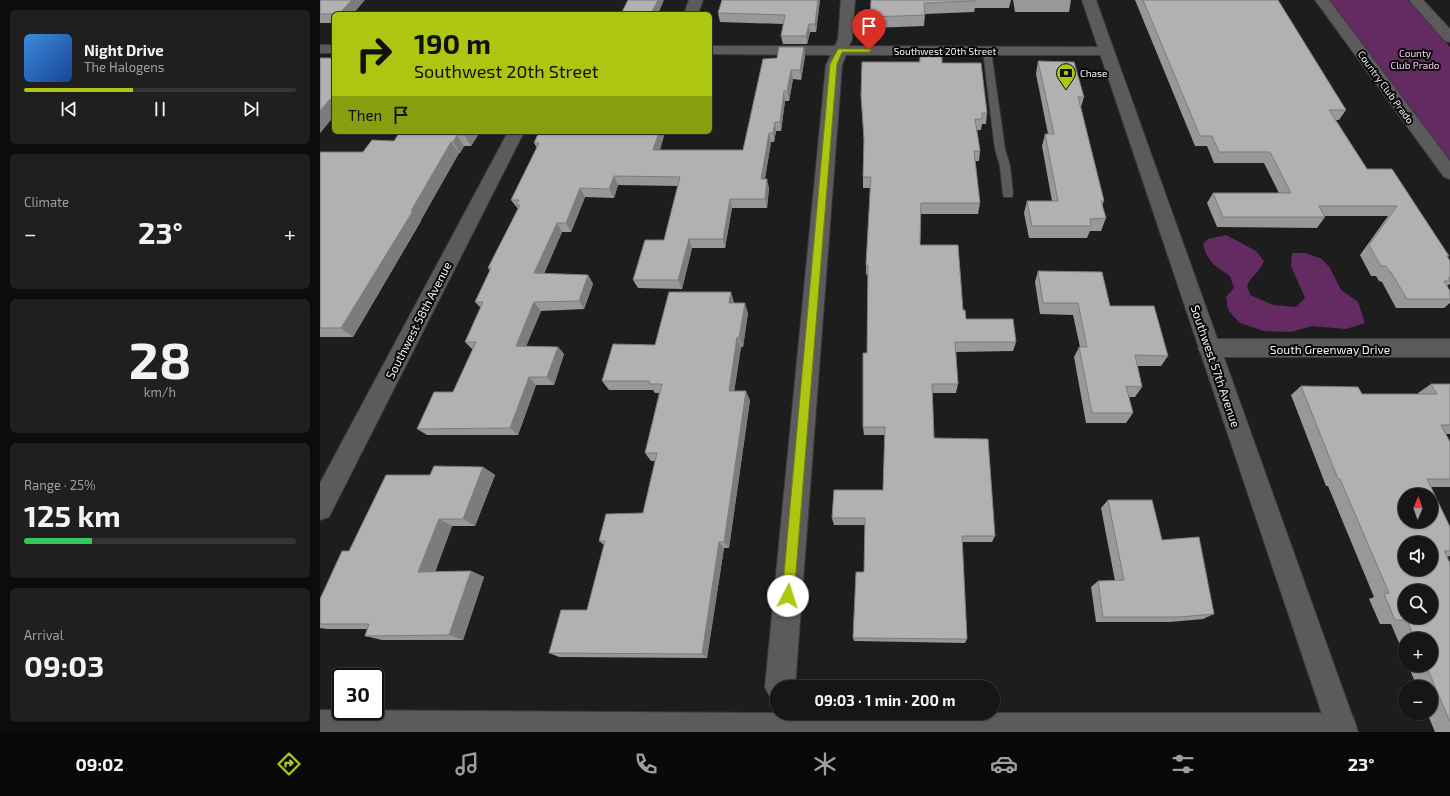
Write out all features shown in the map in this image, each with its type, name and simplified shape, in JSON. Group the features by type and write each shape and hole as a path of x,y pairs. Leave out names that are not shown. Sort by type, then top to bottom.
{"street":[{"path":"692,12 696,0"},
{"path":"781,680 834,64 845,39 848,0"},
{"name":"Southwest 57th Avenue","path":"1089,0 1343,730"},
{"name":"Country Club Prado","path":"1322,0 1450,173"},
{"path":"1416,0 1450,38"},
{"path":"320,49 332,49"},
{"name":"Southwest 20th Street","path":"712,50 1107,51"},
{"name":"Southwest 58th Avenue","path":"320,508 515,134"},
{"name":"South Greenway Drive","path":"1209,348 1450,348"},
{"path":"320,725 777,724 1088,730 1343,730"}],"lane":[{"path":"987,50 1000,149 1008,194"}],"green space":[{"name":"County Club Prado","path":"1328,0 1408,0 1450,47 1450,163"},
{"path":"1226,235 1256,251 1264,261 1247,285 1250,295 1273,305 1296,307 1305,298 1291,266 1292,253 1305,253 1322,259 1330,268 1341,290 1358,302 1365,323 1346,329 1312,326 1291,332 1264,331 1240,323 1228,310 1226,297 1234,288 1230,276 1210,260 1203,244 1208,239"}],"building":[{"path":"320,0 352,0 341,12 320,14"},
{"path":"628,0 658,0 652,12 622,12"},
{"path":"722,0 818,0 815,24 809,24 806,36 781,36 785,15 718,13"},
{"path":"871,0 976,1 924,3 925,15 870,17"},
{"path":"1143,0 1278,0 1346,110 1329,110 1367,169 1392,169 1449,256 1447,256 1450,261 1450,278 1448,278 1450,281 1444,281 1450,291 1450,299 1407,299 1391,272 1386,266 1381,266 1369,245 1397,206 1319,206 1325,217 1223,217 1213,193 1291,193 1270,152 1219,152 1212,136 1200,136"},
{"path":"779,47 804,47 800,70 791,70 787,91 784,91 780,122 775,122 773,133 769,133 761,179 767,179 765,199 730,199 723,239 689,239 678,280 633,280 645,240 664,240 680,177 614,176 609,189 580,188 566,223 557,223 534,273 588,275 579,301 534,302 516,346 558,347 547,377 529,377 510,428 417,429 434,392 453,392 476,342 465,342 483,302 475,302 491,268 488,268 520,205 516,205 519,200 511,200 539,143 534,143 538,134 658,134 653,150 743,150 763,59 777,58"},
{"path":"920,57 942,57 942,63 981,63 987,113 982,113 982,119 975,119 980,151 974,151 980,203 921,203 920,245 958,245 963,310 965,310 966,319 1013,319 1016,342 955,342 958,384 932,384 934,438 988,439 995,536 962,536 967,639 853,638 856,572 864,572 865,518 832,518 834,490 883,490 885,427 863,427 863,353 867,353 868,265 866,265 871,177 863,177 864,139 861,95 862,62 920,62"},
{"path":"320,58 332,58 332,99 330,99 320,111"},
{"path":"1038,61 1074,62 1084,97 1078,97 1104,201 1101,201 1106,218 1090,219 1091,226 1032,226 1027,201 1058,201 1045,134 1054,134"},
{"path":"399,134 465,134 457,135 453,142 451,142 411,211 413,211 341,328 320,328 320,152 363,152 372,140 394,141"},
{"path":"1038,271 1102,272 1110,306 1154,306 1168,356 1135,355 1142,387 1126,386 1133,413 1092,413 1079,347 1087,347 1078,303 1043,303"},
{"path":"669,292 731,292 729,303 745,303 739,338 737,337 729,391 746,391 724,542 719,542 702,654 549,653 561,610 587,610 605,541 599,541 606,514 643,513 657,453 645,453 662,384 649,384 650,381 602,381 613,344 655,345"},
{"path":"1431,384 1450,384 1450,425 1441,425 1450,442 1450,479 1427,479 1431,488 1398,488 1398,528 1438,528 1438,502 1450,527 1450,551 1444,551 1450,563 1450,722 1438,694 1438,680 1432,680 1429,672 1438,672 1438,632 1412,632 1409,624 1438,624 1438,584 1398,584 1398,620 1395,620 1384,594 1389,593 1340,479 1338,479 1301,386 1358,387 1362,394 1437,394"},
{"path":"434,466 483,467 463,519 439,519 418,572 471,571 449,635 365,636 369,624 320,624 320,599 342,551 349,551 386,475 430,475"},
{"path":"1108,500 1152,500 1162,540 1199,537 1214,614 1179,617 1103,617 1098,581 1124,580"}],"place":[{"name":"Chase","path":"1066,90"}],"route":[{"path":"788,596 834,64 840,50 869,50"}]}
